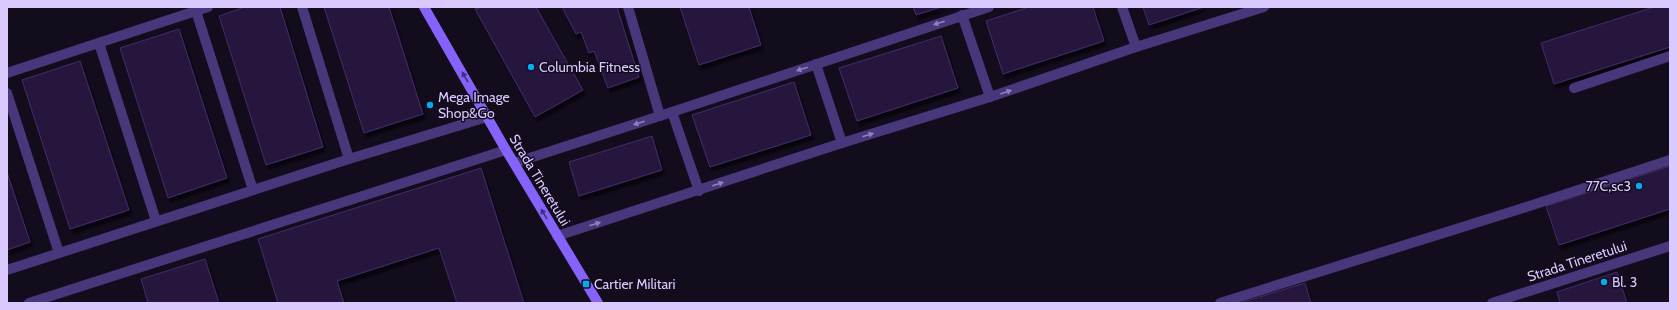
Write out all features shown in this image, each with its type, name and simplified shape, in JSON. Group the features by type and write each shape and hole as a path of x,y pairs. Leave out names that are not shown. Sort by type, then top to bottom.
{"street":[{"name":"Strada Tineretului","path":"424,7 506,150 598,303"}],"lane":[{"path":"7,73 208,7"},
{"path":"302,7 349,159"},
{"path":"628,7 660,116"},
{"path":"514,163 989,7"},
{"path":"1122,7 1136,47"},
{"path":"558,236 842,143 990,97 1136,47 1264,7"},
{"path":"196,11 253,190"},
{"path":"962,15 990,97"},
{"path":"99,43 156,221"},
{"path":"1574,88 1670,56"},
{"path":"816,64 842,143"},
{"path":"7,93 59,253"},
{"path":"672,112 698,191"},
{"path":"7,270 349,159 487,117"},
{"path":"29,303 506,150"},
{"path":"1220,303 1512,212 1670,160"},
{"name":"Strada Tineretului","path":"1492,303 1670,246"}],"building":[{"path":"245,7 280,7 323,147 266,165 219,16"},
{"path":"324,7 389,7 423,114 364,133"},
{"path":"482,7 536,7 583,90 535,117 475,9"},
{"path":"562,7 617,7 639,77 608,88 594,51 589,53 581,32 576,34"},
{"path":"680,7 749,7 761,45 699,65"},
{"path":"913,7 941,7 916,15"},
{"path":"1029,7 1093,7 1104,41 1003,74 986,21"},
{"path":"1143,7 1204,7 1149,25"},
{"path":"1654,7 1670,7 1670,47 1554,84 1541,43"},
{"path":"179,29 227,178 168,198 120,48"},
{"path":"941,36 958,88 857,121 839,68"},
{"path":"80,61 129,210 70,229 22,80"},
{"path":"794,82 811,135 710,167 692,115"},
{"path":"652,136 662,170 579,196 569,162"},
{"name":"77C,sc3","path":"1670,166 1670,209 1559,245 1546,206"},
{"path":"481,168 524,303 457,303 439,248 337,281 344,303 278,303 258,239"},
{"path":"7,172 30,242 7,250"},
{"path":"205,259 219,303 148,303 141,279"},
{"name":"Bl. 3","path":"1617,272 1627,303 1560,303 1557,292"},
{"path":"1305,283 1311,303 1240,303"}],"place":[{"name":"Columbia Fitness","path":"531,67"},
{"name":"Mega Image Shop&Go","path":"430,105"},
{"name":"77C,sc3","path":"1639,186"},
{"name":"Bl. 3","path":"1604,282"},
{"name":"Cartier Militari","path":"586,284"}]}
